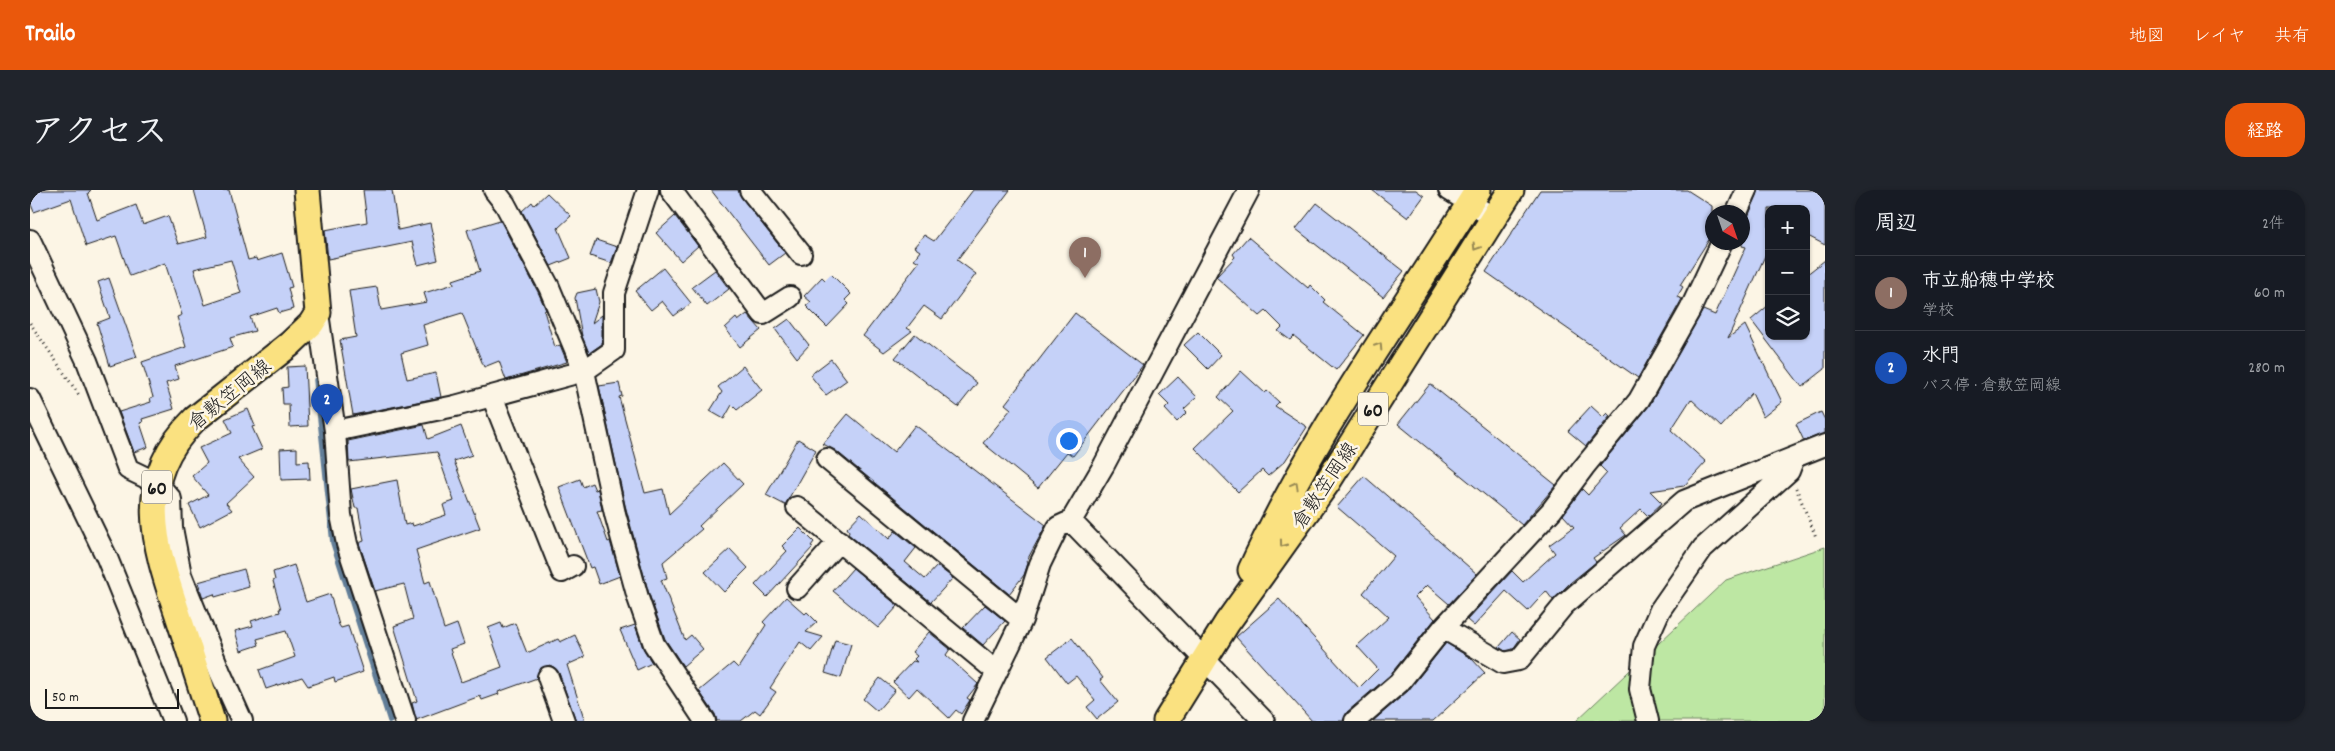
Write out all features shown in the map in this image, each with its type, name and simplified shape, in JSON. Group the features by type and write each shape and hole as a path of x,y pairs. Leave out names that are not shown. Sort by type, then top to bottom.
{"main road":[{"path":"307,190 318,313"},
{"name":"倉敷笠岡線","path":"1166,721 1204,657 1227,623 1327,483 1511,190"},
{"name":"倉敷笠岡線","path":"1227,623 1266,538 1325,431 1474,197"},
{"name":"倉敷笠岡線","path":"212,721 158,556 154,522 154,500 158,483 169,451 195,419 290,344 311,324 318,313"}],"street":[{"path":"335,431 455,406 584,371 614,350 614,293 648,190"},
{"path":"672,190 763,314 790,297"},
{"path":"750,190 801,254"},
{"path":"973,721 1022,620 1040,564 1058,527 1071,521 1104,465 1249,190"},
{"path":"1449,190 1474,197 1494,218"},
{"path":"1740,205 1747,190"},
{"path":"503,193 549,287 584,371 615,514 638,598 654,644 705,721"},
{"path":"30,240 86,361 128,469 158,483 171,499 172,528 181,575 242,721"},
{"path":"1355,721 1399,683 1443,628 1552,510 1584,467 1639,400 1690,310 1718,250"},
{"path":"318,313 335,431 342,515 347,544 405,721"},
{"path":"492,396 562,572 573,566"},
{"path":"30,399 107,558 173,721"},
{"path":"1443,628 1503,663 1519,660 1564,604 1684,501 1792,464 1825,445"},
{"path":"827,459 1022,620"},
{"path":"1648,721 1640,689 1644,646 1660,610 1703,548 1792,464"},
{"path":"797,507 997,672"},
{"path":"1071,521 1264,721"},
{"path":"798,588 839,542"},
{"path":"548,677 564,721"}],"path":[{"path":"1792,464 1816,537"}],"green space":[{"path":"1825,547 1825,721 1576,721 1726,580"}],"building":[{"path":"30,190 91,190 88,193 97,220 136,205 143,225 168,216 178,244 207,237 194,190 229,190 248,260 256,258 257,261 282,253 292,287 288,288 293,309 279,313 277,308 250,317 255,331 230,338 233,347 175,366 179,379 166,383 174,409 142,419 143,422 140,423 148,447 134,452 119,412 151,402 150,398 153,397 142,362 186,347 177,317 182,315 165,263 130,276 116,236 86,246 71,199 34,212 30,202","holes":["231,260 241,293 205,305 194,269"]},
{"path":"363,190 392,190 398,230 430,223 438,260 418,265 412,242 328,259 325,230 367,222"},
{"path":"711,190 738,190 741,197 785,253 769,265"},
{"path":"973,190 1010,190 957,260 976,274 942,319 924,306 907,328 912,331 884,352 863,336 919,262 914,259 920,251 914,247 924,235 934,241"},
{"path":"1372,190 1416,190 1424,196 1408,218"},
{"path":"1540,190 1687,190 1710,205 1705,205 1705,246 1680,285 1683,287 1677,297 1682,299 1638,378 1486,272"},
{"path":"1759,190 1825,190 1825,245 1810,237 1810,205 1765,205 1765,256 1728,338 1745,325 1782,402 1763,417 1752,393 1721,427 1691,399 1671,430 1706,462 1684,486 1650,491 1662,503 1648,516 1641,509 1620,528 1626,535 1593,558 1596,562 1553,600 1546,591 1528,611 1506,591 1474,626 1467,620 1512,571 1523,582 1555,553 1549,545 1574,527 1563,515 1582,489 1588,495 1607,473 1600,466 1649,406 1703,310 1715,315 1745,250 1750,250 1750,212"},
{"path":"547,193 571,216 558,228 571,258 551,266 522,211 532,202 534,205"},
{"path":"1317,203 1404,271 1383,297 1296,229"},
{"path":"675,216 698,246 681,261 656,233"},
{"path":"500,220 546,310 544,311 555,347 560,345 567,362 506,380 499,361 484,367 462,313 423,325 428,345 401,353 407,379 436,373 441,397 353,415 340,340 356,337 349,291 377,287 381,310 427,302 424,293 454,284 453,280 480,271 467,230"},
{"path":"1248,237 1308,288 1310,285 1325,300 1323,302 1364,335 1336,370 1294,336 1290,340 1278,331 1282,327 1266,311 1260,316 1216,277 1235,257 1233,254"},
{"path":"596,240 617,247 611,263 590,256"},
{"path":"1825,260 1825,369 1802,387 1766,340 1810,340 1810,272"},
{"path":"663,268 691,303 674,316 662,301 651,310 635,291"},
{"path":"715,270 729,289 707,306 692,287"},
{"path":"831,274 851,294 845,300 849,304 827,327 806,306 811,302 804,296 822,277 825,280"},
{"path":"109,278 137,357 110,366 97,323 110,318 98,282"},
{"path":"596,289 599,302 592,323 602,315 602,344 589,353 582,336 575,298 577,293"},
{"path":"1765,308 1765,338 1751,320"},
{"path":"1075,313 1143,365 1073,456 1067,452 1038,488 983,443 1011,409 1005,404"},
{"path":"747,314 761,330 740,347 725,328 736,318 738,321"},
{"path":"789,319 809,345 797,358 775,329"},
{"path":"1198,332 1221,355 1208,369 1184,345"},
{"path":"915,334 977,383 958,407 895,358"},
{"path":"831,359 847,380 826,395 810,375"},
{"path":"305,366 308,426 290,427 289,404 283,404 282,388 288,387 287,367"},
{"path":"743,366 762,390 737,410 732,405 724,419 710,411 722,392 718,387"},
{"path":"1241,371 1265,393 1267,391 1279,402 1275,406 1307,427 1285,461 1268,476 1262,470 1238,492 1195,448 1233,411 1218,397"},
{"path":"1178,377 1197,397 1184,409 1187,412 1177,422 1165,409 1169,405 1159,395"},
{"path":"619,383 622,396 619,397 645,493 663,489 669,514 723,463 743,484 699,526 702,529 663,562 667,578 661,580 685,640 691,635 703,649 683,666 665,639 649,594 625,505 599,386"},
{"path":"1430,384 1556,485 1522,525 1398,424"},
{"path":"1591,406 1603,417 1607,413 1610,416 1586,446 1568,431"},
{"path":"248,409 255,426 252,427 262,449 238,459 254,477 226,503 232,510 200,527 189,505 208,495 192,476 207,463 199,448 232,433 225,419"},
{"path":"1821,412 1825,420 1825,433 1804,441 1796,424"},
{"path":"848,414 894,452 915,425 1046,525 1026,562 1028,563 1024,575 1009,594 835,450 823,444"},
{"path":"424,425 428,439 461,426 472,455 454,461 480,528 416,550 425,583 430,581 444,629 457,624 464,644 450,649 461,682 502,667 488,628 501,623 503,628 515,623 527,653 558,639 560,642 575,635 585,657 567,665 585,721 576,721 559,673 550,665 539,669 537,678 498,692 499,694 482,700 480,696 416,720 412,703 417,701 394,626 413,619 404,584 375,591 359,543 364,541 358,508 355,508 351,489 397,480 405,525 412,523 413,526 446,515 443,505 454,501 437,452 349,462 348,441"},
{"path":"798,439 816,450 785,505 766,495"},
{"path":"297,448 297,462 309,461 310,479 281,480 280,449"},
{"path":"1364,476 1477,574 1449,604 1427,585 1415,597 1435,619 1390,675 1347,712 1343,721 1312,721 1236,637 1279,599 1359,688 1378,669 1357,646 1389,617 1363,593 1394,556 1337,507"},
{"path":"580,479 583,487 592,483 595,490 598,489 602,510 597,511 608,542 610,541 620,576 599,584 593,567 590,568 559,487"},
{"path":"861,513 889,539 895,531 916,548 905,562 925,579 937,566 953,578 931,602 848,534 847,528"},
{"path":"800,528 814,542 811,546 813,547 767,597 755,585 787,551 782,546"},
{"path":"730,549 748,568 724,592 705,572"},
{"path":"294,565 306,602 330,594 339,625 341,628 348,626 363,672 335,682 334,677 308,686 302,677 266,689 259,670 295,657 286,631 257,639 259,645 241,651 235,631 253,626 251,621 280,612 279,609 281,609 273,581 275,580 273,572"},
{"path":"853,568 898,606 878,628 833,591"},
{"path":"244,569 249,587 215,597 214,594 203,598 198,582"},
{"path":"786,597 805,614 807,612 817,622 806,632 823,637 811,651 800,642 770,688 776,692 760,714 755,710 741,721 717,721 715,714 699,691 733,663 738,668 766,625 763,622"},
{"path":"985,605 1005,621 983,645 963,628"},
{"path":"635,625 643,648 652,663 637,670 620,630"},
{"path":"929,632 950,649 946,655 978,684 967,698 970,700 961,714 956,710 949,718 917,688 909,697 893,682 913,661 917,662 914,659 917,656 912,652"},
{"path":"1512,632 1520,639 1513,649 1505,651 1499,647"},
{"path":"1072,638 1103,678 1100,680 1118,702 1097,719 1087,707 1095,700 1076,676 1067,683 1047,657"},
{"path":"835,640 851,644 841,678 825,673"},
{"path":"1446,643 1472,659 1485,673 1433,721 1373,721 1408,691"},
{"path":"880,678 895,690 877,711 863,699"}],"waterway":[{"path":"316,380 333,543 390,721"}],"place":[{"name":"市立船穂中学校","path":"1085,278"},
{"name":"水門","path":"327,425"}]}
